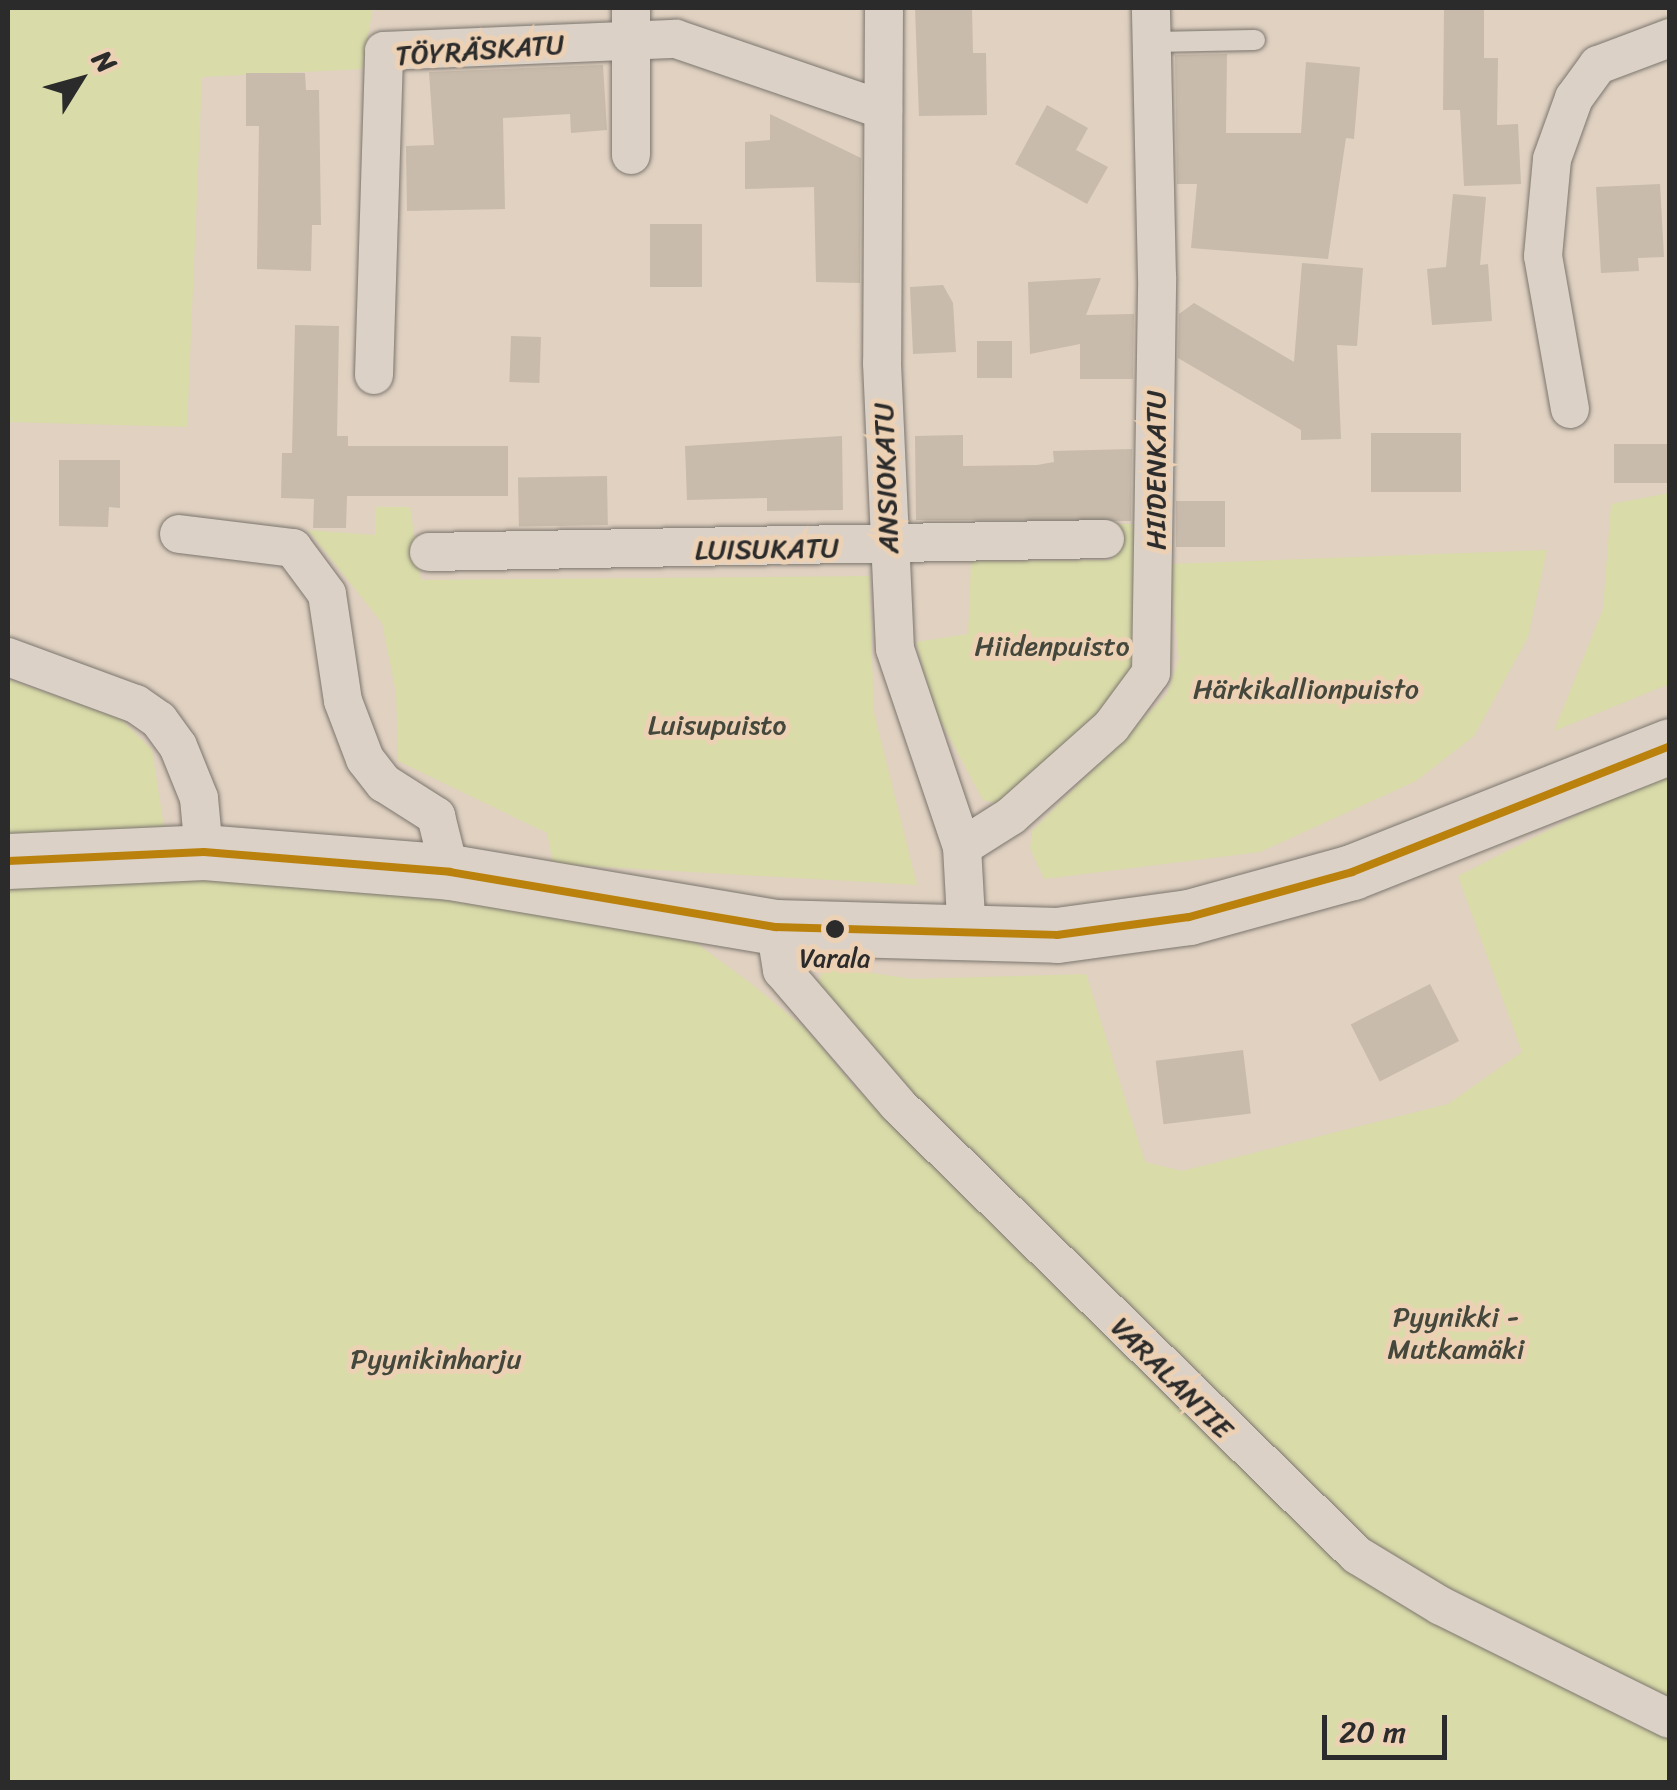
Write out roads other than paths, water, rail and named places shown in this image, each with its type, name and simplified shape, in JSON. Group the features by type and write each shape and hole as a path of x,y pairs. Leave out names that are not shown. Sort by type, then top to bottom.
{"street":[{"name":"ANSIOKATU","path":"884,8 888,548 894,649 962,846 967,936"},
{"name":"TÖYRÄSKATU","path":"374,376 384,51 630,24 883,110"},
{"path":"630,24 631,156"},
{"name":"HIIDENKATU","path":"962,846 1011,816 1110,727 1151,673 1157,316 1151,24"},
{"path":"1570,409 1543,256 1552,159 1574,98 1598,65 1670,38"},
{"path":"179,534 293,548 327,594 343,701 364,759 384,783 436,816 450,872"},
{"name":"LUISUKATU","path":"429,552 888,548 1105,538"},
{"path":"8,657 136,704 159,720 178,746 199,798 204,852"},
{"path":"8,861 204,852 450,872 775,927 967,936 1131,929 1263,898 1457,835 1670,746"},
{"name":"VARALANTIE","path":"775,927 782,970 898,1105 1357,1555 1440,1606 1670,1719"}],"lane":[{"path":"1151,24 1255,40"}],"place":[{"name":"Varala","path":"835,929"}],"park label":[{"name":"Hiidenpuisto","path":"1052,646"},
{"name":"Härkikallionpuisto","path":"1306,689"},
{"name":"Luisupuisto","path":"717,725"},
{"name":"Pyynikki - Mutkamäki","path":"1456,1333"},
{"name":"Pyynikinharju","path":"436,1359"}]}
